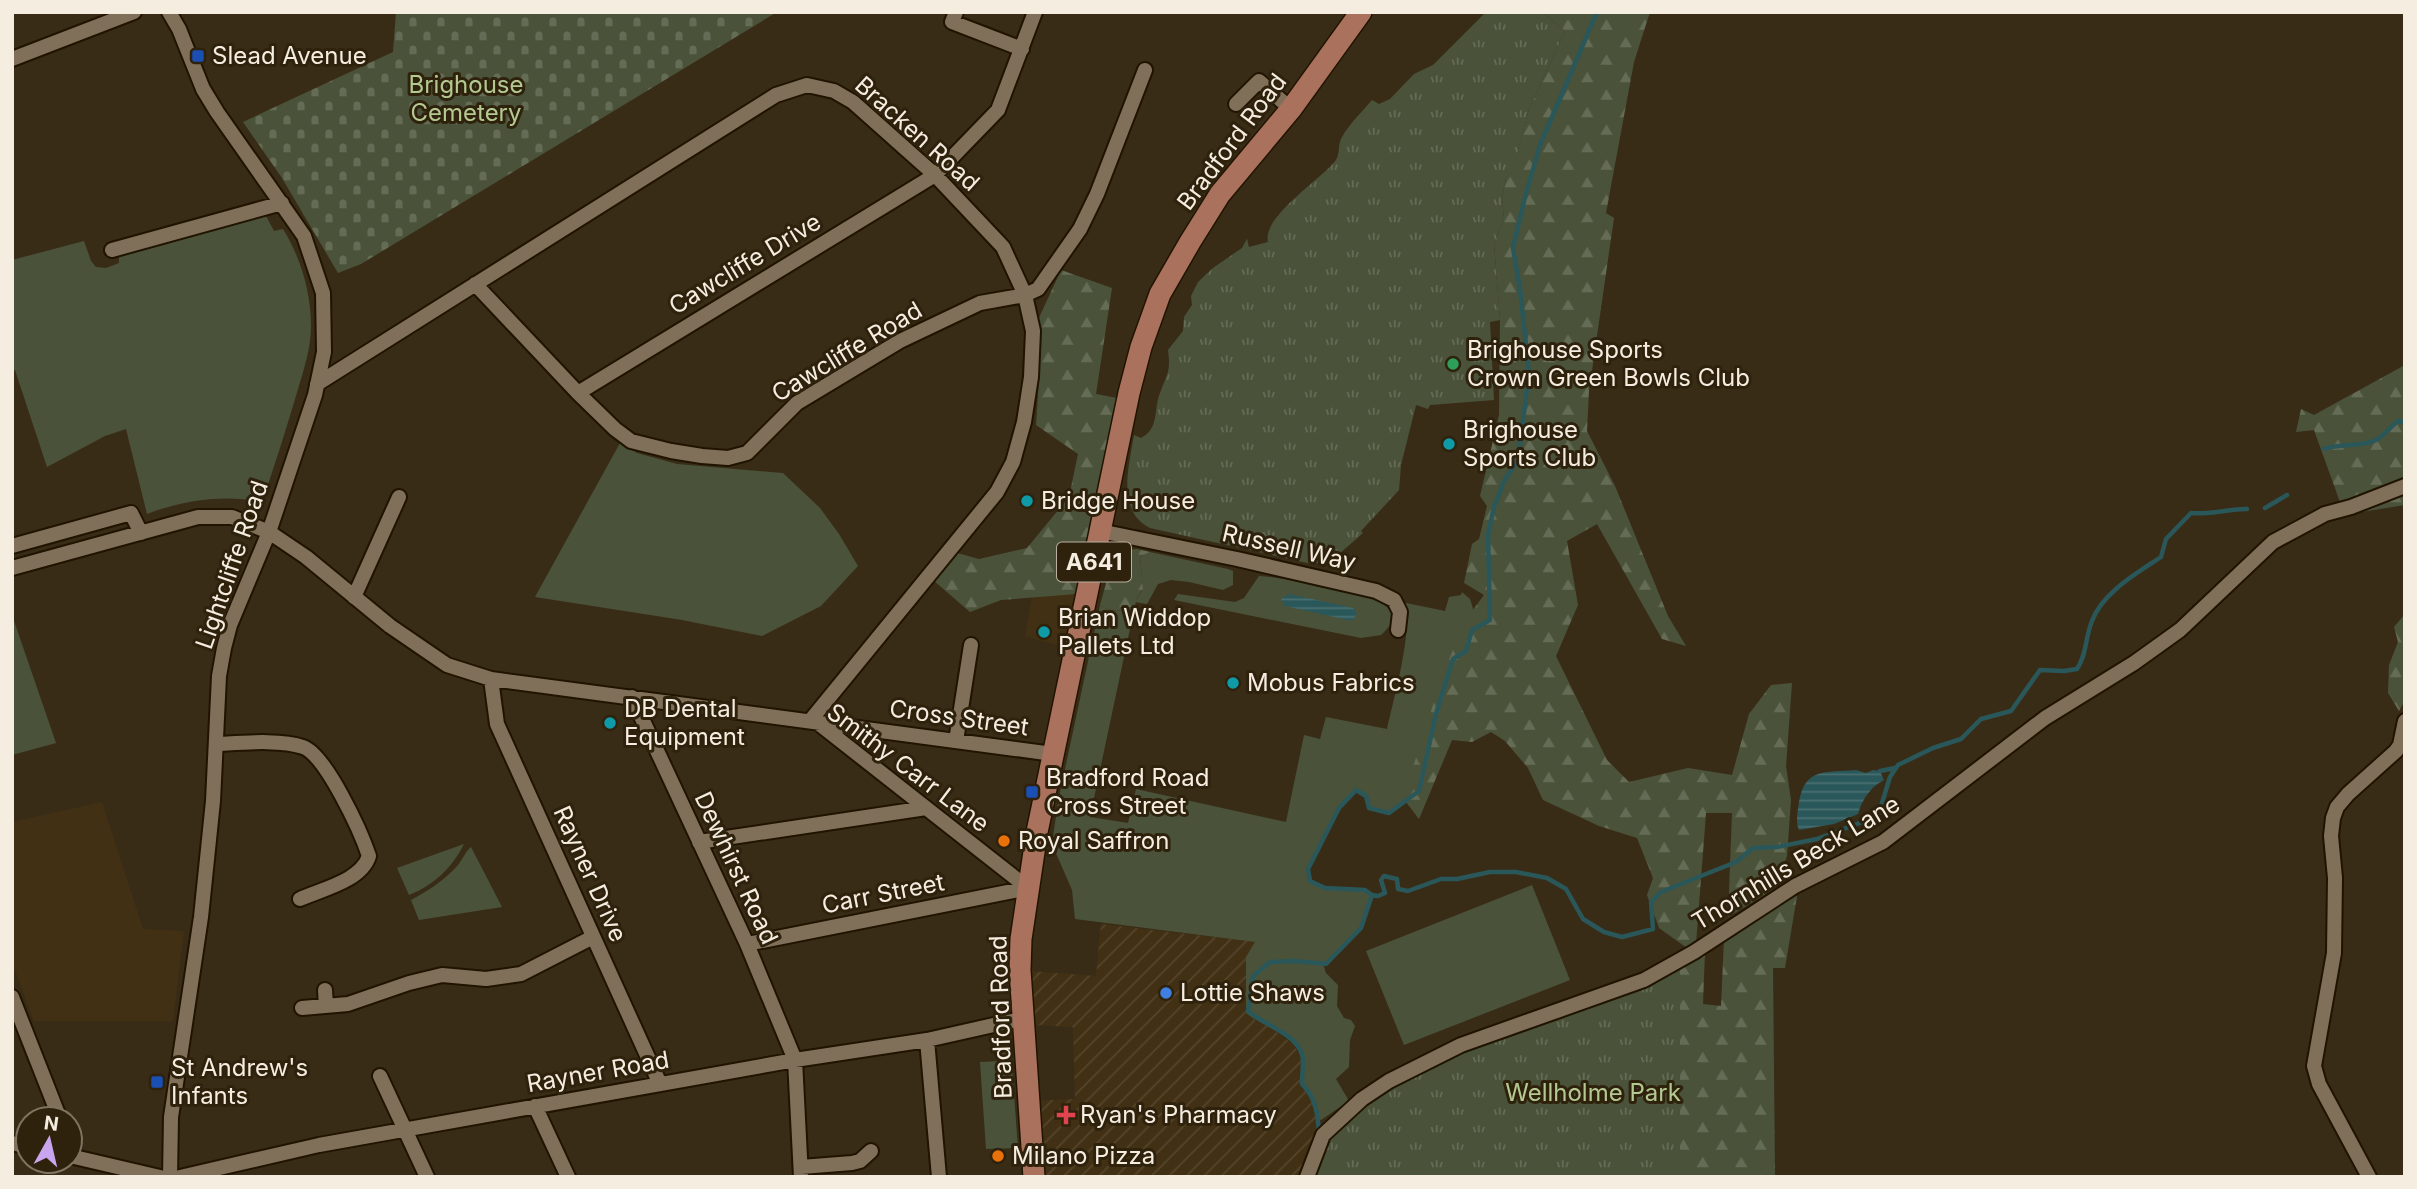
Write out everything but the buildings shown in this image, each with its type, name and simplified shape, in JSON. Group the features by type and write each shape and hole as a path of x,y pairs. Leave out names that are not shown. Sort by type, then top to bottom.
{"main road":[{"name":"Bradford Road","path":"1034,1177 1020,970 1021,939 1037,832 1141,347 1160,293 1220,194 1291,109 1361,12"}],"street":[{"path":"12,59 134,12"},
{"name":"Lightcliffe Road","path":"170,12 203,89 304,236 323,293 324,352 317,384 269,531 230,625 224,648 219,676 213,801 201,917 171,1117 170,1177"},
{"path":"956,12 952,22 1022,49"},
{"name":"Cawcliffe Drive","path":"578,393 935,174 998,110 1035,12"},
{"path":"1025,295 1038,289 1080,229 1097,194 1145,70"},
{"path":"1236,104 1259,81 1291,109"},
{"name":"Bracken Road","path":"317,384 776,95 807,85 834,91 853,102 935,174 1003,247 1025,295 1032,331 1031,377 1024,422 1013,462 997,492 813,722"},
{"path":"113,250 282,203"},
{"name":"Cawcliffe Road","path":"475,284 578,393 631,441 671,451 728,458 747,453 797,403 900,341 980,303 1025,295"},
{"name":"Thornhills Beck Lane","path":"1307,1177 1323,1135 1354,1105 1380,1087 1461,1045 1644,980 1694,952 1795,886 1883,842 2045,718 2134,663 2180,629 2273,542 2325,514 2405,486"},
{"path":"354,597 399,497"},
{"path":"12,546 131,513 141,533"},
{"name":"Smithy Carr Lane","path":"12,568 198,517 232,517 269,531 306,557 390,626 447,665 491,679 813,722 1028,888"},
{"name":"Russell Way","path":"1100,531 1376,591 1394,600 1400,612 1398,630"},
{"path":"956,741 971,645"},
{"name":"Rayner Drive","path":"491,679 497,724 660,1084"},
{"name":"Dewhirst Road","path":"632,697 747,944 795,1060 798,1174"},
{"path":"2370,1177 2319,1084 2314,1066 2334,953 2335,877 2330,836 2337,807 2396,751 2400,745 2405,721"},
{"name":"Cross Street","path":"813,722 1053,754"},
{"path":"216,744 257,743 303,747 318,757 329,772 369,856 367,863 354,876 300,899"},
{"path":"699,842 926,808"},
{"name":"Carr Street","path":"747,944 1028,888"},
{"path":"302,1008 348,1004 442,975 486,979 521,974 593,937"},
{"path":"325,990 326,1006"},
{"path":"12,997 54,1105"},
{"name":"Rayner Road","path":"180,1177 318,1145 795,1060 927,1040 1025,1018"},
{"path":"927,1040 939,1177"},
{"path":"380,1076 428,1177"},
{"path":"536,1106 568,1177"},
{"path":"798,1174 860,1161 871,1151"},
{"path":"84,1156 160,1177"}],"shaded area":[{"path":"1077,593 1063,646 1025,637 1032,597"},
{"path":"102,802 143,929 184,931 173,1021 34,1021 12,962 12,822"},
{"path":"1101,924 1256,942 1255,1021 1267,1025 1293,1044 1301,1057 1301,1085 1311,1095 1316,1118 1316,1141 1305,1177 1037,1177 1033,1101 1075,1099 1073,1027 1033,1025 1030,971 1096,976"}],"green space":[{"name":"Brighouse Cemetery","path":"396,12 777,12 361,264 338,273 282,178 243,122 393,52"},
{"path":"1486,12 1542,12 1565,31 1529,109 1513,169 1506,178 1502,198 1504,219 1494,243 1500,320 1490,322 1494,400 1430,405 1428,409 1416,405 1401,465 1399,490 1361,531 1363,533 1331,561 1312,564 1150,528 1132,511 1129,499 1128,474 1134,435 1141,438 1154,424 1158,400 1169,368 1168,350 1183,331 1184,317 1192,305 1191,296 1198,282 1242,248 1247,239 1249,247 1268,242 1274,221 1336,160 1344,134 1372,100 1379,104 1390,99 1414,74 1433,65"},
{"path":"1542,12 1650,12 1634,62 1606,213 1614,218 1589,391 1587,431 1615,486 1668,616 1686,646 1662,639 1597,524 1567,541 1578,605 1556,656 1607,760 1629,782 1688,768 1732,775 1749,714 1771,685 1792,683 1786,766 1791,800 1787,856 1776,888 1728,917 1732,813 1706,813 1696,944 1687,948 1659,928 1647,895 1653,878 1637,838 1599,826 1543,800 1528,768 1505,741 1491,732 1472,742 1452,740 1419,819 1403,798 1441,680 1464,622 1484,595 1464,583 1472,544 1479,539 1487,506 1480,496 1499,415 1500,320 1494,243 1504,219 1502,198 1506,178 1513,168 1529,109 1565,31"},
{"path":"265,214 274,231 283,229 300,264 307,288 311,326 303,374 262,502 204,500 147,514 126,429 105,436 47,467 15,370 12,371 12,260 84,241 91,261 96,267 106,268 119,263 119,254"},
{"path":"1061,270 1112,288 1096,394 1117,398 1077,594 1001,600 970,612 933,580 957,553 979,559 1027,548 1069,497 1078,454 1036,425 1040,365 1038,320"},
{"path":"2405,365 2405,505 2355,513 2340,502 2314,430 2296,432 2301,409 2314,415"},
{"path":"620,443 637,453 677,464 783,473 820,508 858,566 821,606 762,636 682,620 535,597"},
{"path":"1127,550 1150,552 1140,557 1143,589 1135,605 1117,611 1104,608 1100,605 1110,569"},
{"path":"1150,552 1228,569 1233,571 1233,585 1223,590 1171,580 1158,584 1147,604 1135,602 1143,589 1140,557"},
{"path":"1259,576 1292,580 1361,595 1385,606 1391,613 1391,623 1381,635 1361,638 1174,600 1178,594 1235,602 1244,598"},
{"path":"1462,592 1470,599 1475,615 1406,802 1389,813 1369,808 1366,796 1356,790 1339,808 1308,869 1310,881 1325,888 1365,890 1372,895 1361,926 1326,964 1323,964 1326,973 1338,985 1337,1006 1344,1018 1351,1020 1355,1026 1350,1040 1349,1067 1336,1079 1349,1101 1321,1120 1316,1118 1311,1095 1301,1085 1302,1061 1298,1049 1285,1036 1246,1013 1246,957 1255,942 1075,919 1072,890 1052,844 1058,802 1100,605 1117,611 1135,605 1090,817 1128,823 1136,789 1286,822 1304,735 1320,739 1326,717 1387,729 1404,649 1406,603 1445,611 1449,597 1461,595"},
{"path":"2405,614 2405,700 2399,711 2388,693 2389,665 2398,642 2394,627"},
{"path":"12,615 56,743 12,755"},
{"path":"464,844 441,875 409,895 397,868"},
{"path":"471,847 502,907 419,920 411,900 448,876"},
{"path":"1532,885 1570,980 1404,1045 1366,951"},
{"path":"1790,891 1797,896 1785,968 1773,968 1775,1177 1513,1177 1473,1046 1648,986 1705,951 1703,1004 1721,1006 1724,939"},
{"name":"Wellholme Park","path":"1680,966 1680,1177 1315,1177 1318,1152 1329,1134 1366,1102 1473,1046 1648,986"},
{"path":"1001,1035 1007,1035 1010,1040 1018,1148 986,1149 980,1062 1002,1061"}],"water":[{"path":"1289,594 1353,608 1357,614 1352,621 1285,606 1281,599"},
{"path":"1856,770 1866,773 1880,771 1884,780 1867,794 1858,814 1834,824 1799,830 1799,802 1811,777 1826,772"}],"waterway":[{"path":"1319,1134 1315,1107 1302,1084 1301,1051 1289,1037 1248,1011 1253,976 1270,962 1326,964 1361,928 1372,895 1365,890 1325,888 1310,881 1308,869 1339,808 1356,790 1366,796 1369,808 1389,813 1419,791 1436,714 1453,659 1466,651 1472,630 1490,620 1488,535 1494,507 1504,481 1518,460 1529,373 1513,248 1540,145 1597,12"},
{"path":"2324,449 2371,442 2398,421 2405,422"},
{"path":"2265,508 2287,495"},
{"path":"1372,895 1385,893 1381,880 1384,876 1397,879 1398,889 1408,891 1441,879 1457,879 1490,872 1516,872 1547,878 1566,889 1583,919 1604,932 1622,937 1653,929 1651,902 1661,892 1736,862 1753,848 1777,847 1817,839 1878,816 1890,777 1898,765 1933,748 1961,739 1981,719 2011,711 2040,670 2077,669 2083,658 2092,621 2104,601 2121,584 2161,557 2166,539 2191,513 2247,509"},
{"path":"1880,771 1895,768"}],"place":[{"name":"Slead Avenue","path":"198,56"},
{"name":"Brighouse Sports Crown Green Bowls Club","path":"1453,364"},
{"name":"Brighouse Sports Club","path":"1449,444"},
{"name":"Bridge House","path":"1027,501"},
{"name":"Brian Widdop Pallets Ltd","path":"1044,632"},
{"name":"Mobus Fabrics","path":"1233,683"},
{"name":"DB Dental Equipment","path":"610,723"},
{"name":"Bradford Road Cross Street","path":"1032,792"},
{"name":"Royal Saffron","path":"1004,841"},
{"name":"Lottie Shaws","path":"1166,993"},
{"name":"St Andrew's Infants","path":"157,1082"},
{"name":"Ryan's Pharmacy","path":"1066,1115"},
{"name":"Milano Pizza","path":"998,1156"}]}
